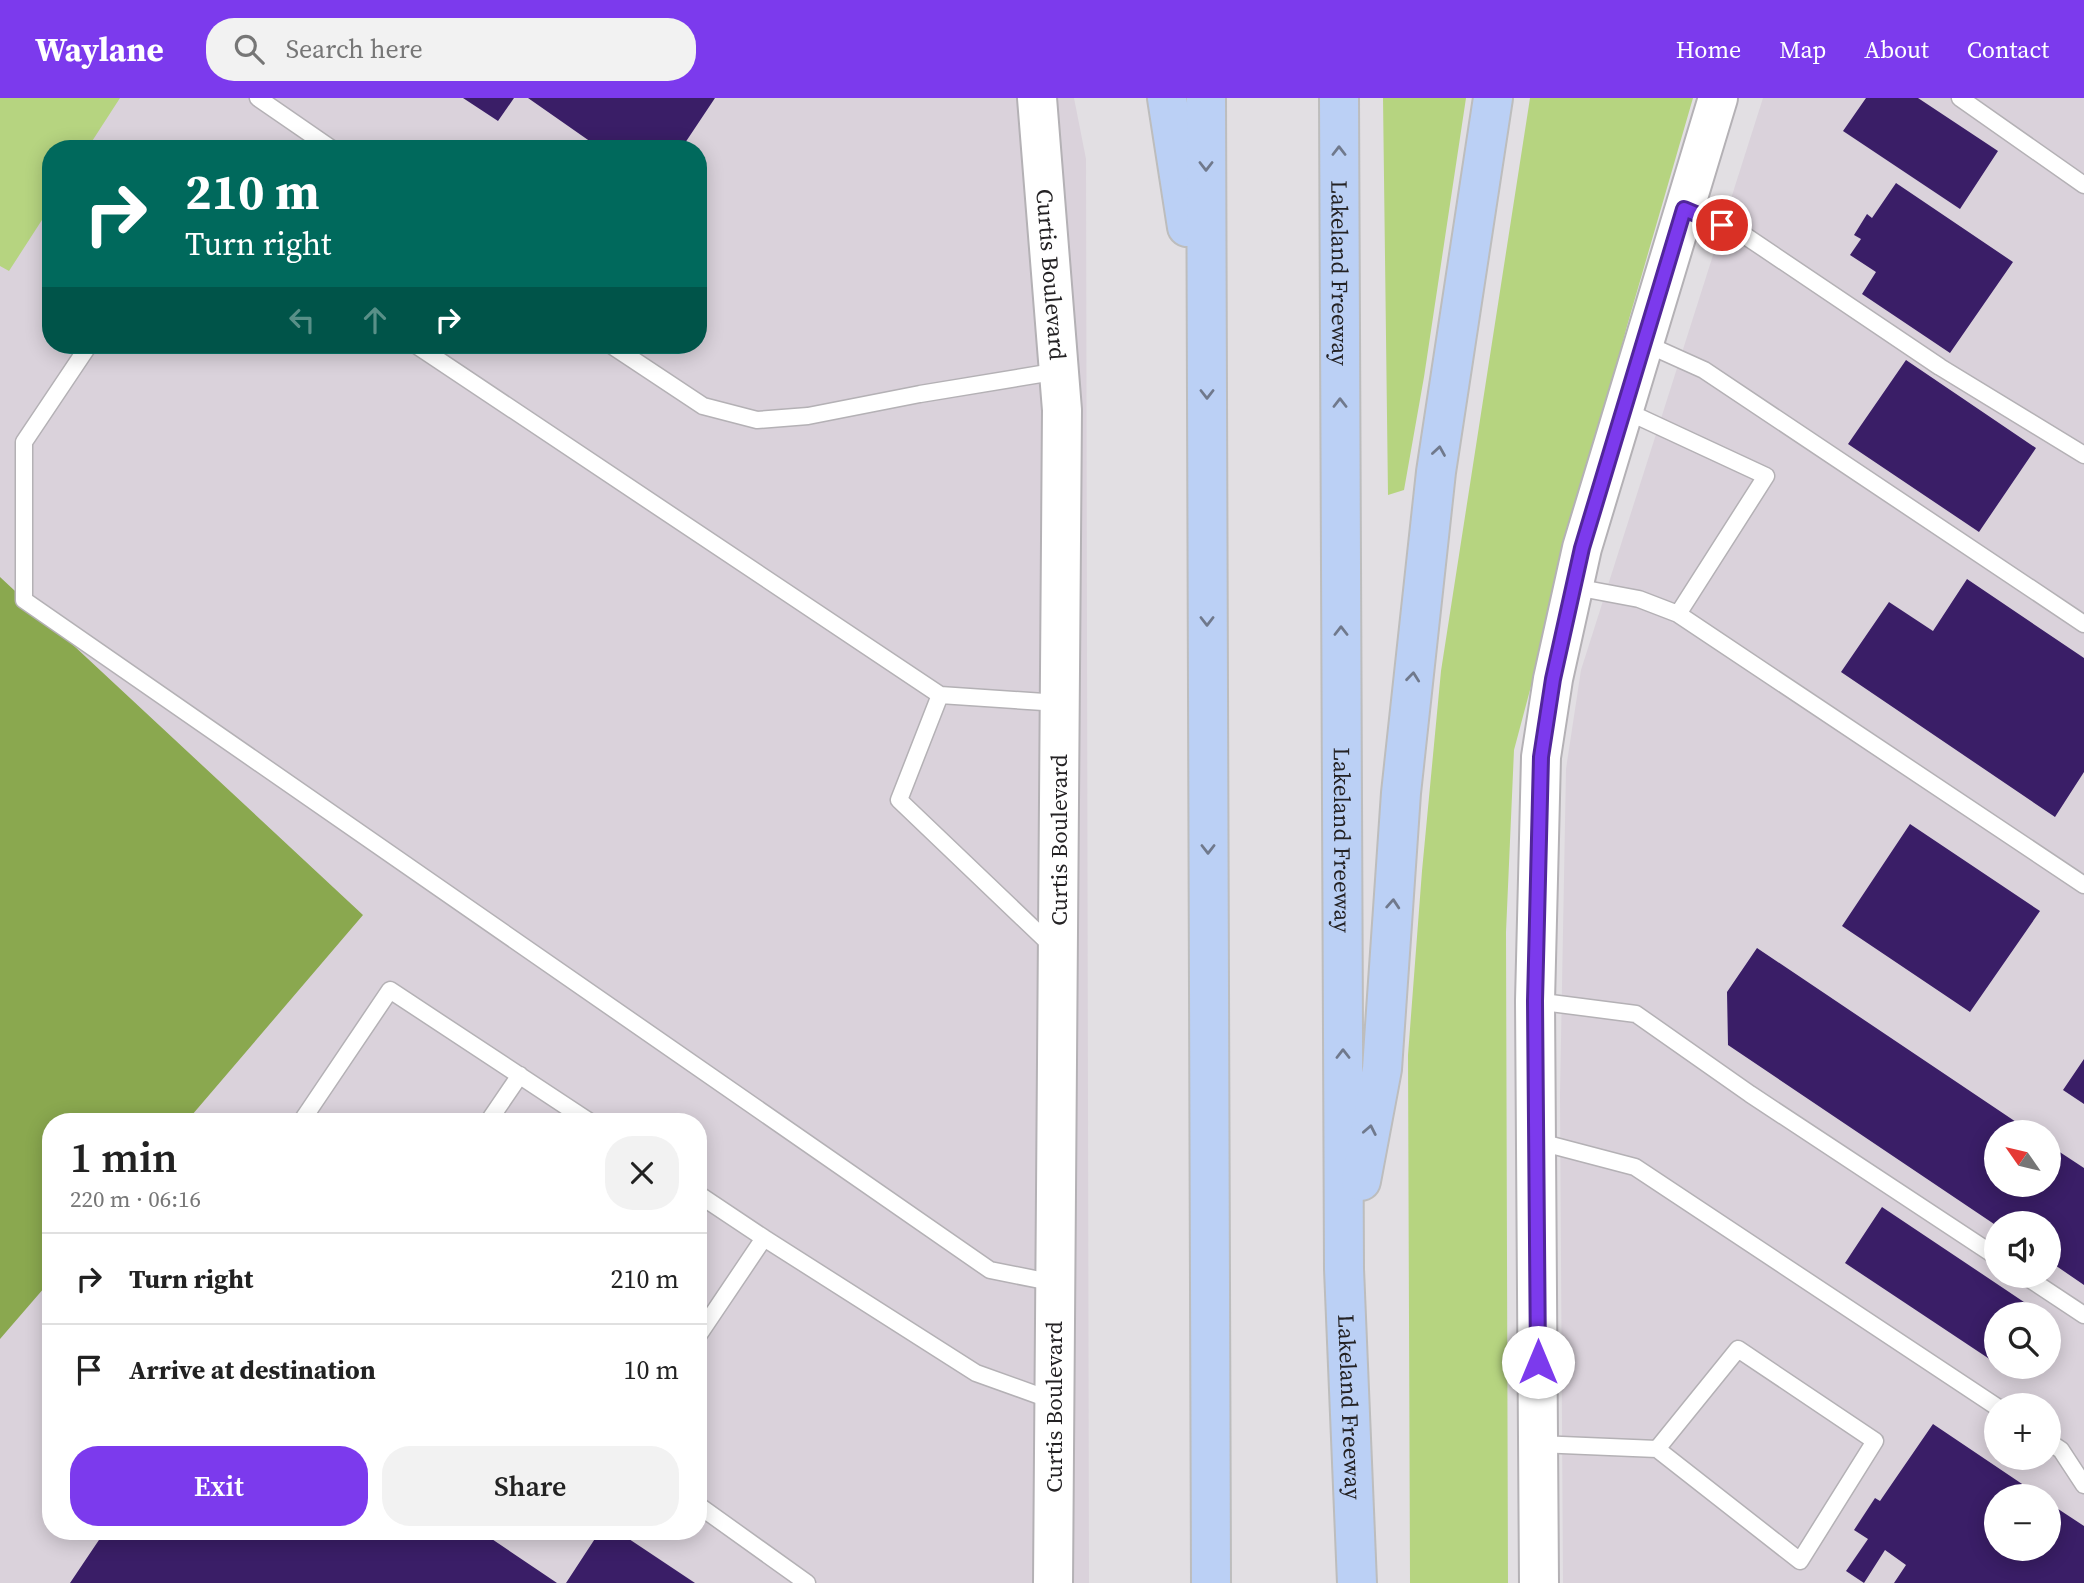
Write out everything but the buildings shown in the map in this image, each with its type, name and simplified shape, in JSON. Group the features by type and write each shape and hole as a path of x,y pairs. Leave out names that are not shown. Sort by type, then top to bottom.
{"highway":[{"path":"1167,98 1206,356"},
{"path":"1206,98 1211,1583"},
{"name":"Lakeland Freeway","path":"1339,98 1344,1269 1357,1583"},
{"path":"1344,1269 1382,1069 1401,793 1435,486 1493,98"}],"street":[{"name":"Curtis Boulevard","path":"1037,98 1062,410 1053,1583"},
{"path":"1539,1583 1535,1001 1541,757 1553,679 1582,548 1718,98"}],"lane":[{"path":"258,98 319,140"},
{"path":"1960,98 2084,185"},
{"path":"1684,209 1741,233 1940,367 2084,455"},
{"path":"1644,343 1703,370 2084,624"},
{"path":"83,354 24,442 24,600 990,1270 1055,1283"},
{"path":"429,354 940,695 1060,703"},
{"path":"625,354 703,406 757,420 808,416 1059,371"},
{"path":"1624,410 1766,476 1678,614"},
{"path":"1575,587 1639,599 1678,614 2084,885"},
{"path":"940,695 899,800 1058,953"},
{"path":"308,1113 390,990 577,1113"},
{"path":"1535,1001 1636,1014 1751,1094 1984,1248"},
{"path":"494,1113 520,1075"},
{"path":"1536,1141 1635,1167 1984,1398"},
{"path":"707,1201 976,1373 1054,1401"},
{"path":"707,1323 764,1238"},
{"path":"2043,1288 2084,1315"},
{"path":"1538,1444 1657,1448 1800,1562 1875,1441 1738,1349 1657,1448"},
{"path":"2061,1450 2084,1485"},
{"path":"707,1511 807,1583"}],"shaded area":[{"path":"0,98 1074,98 1086,159 1089,1583 0,1583"},
{"path":"1763,98 2084,98 2084,1583 1563,1583 1560,1095 1566,769 1581,670"}],"green space":[{"path":"0,98 120,98 93,140 42,140 42,220 9,271 0,266"},
{"path":"1383,98 1466,98 1424,377 1404,490 1388,495"},
{"path":"1530,98 1693,98 1627,326 1514,750 1506,932 1508,1583 1410,1583 1408,1055 1422,871 1441,671"},
{"path":"0,577 363,915 194,1113 42,1113 42,1290 0,1339"}],"route":[{"path":"1538,1362 1535,980 1541,757 1553,679 1582,548 1684,209 1722,225"}]}
